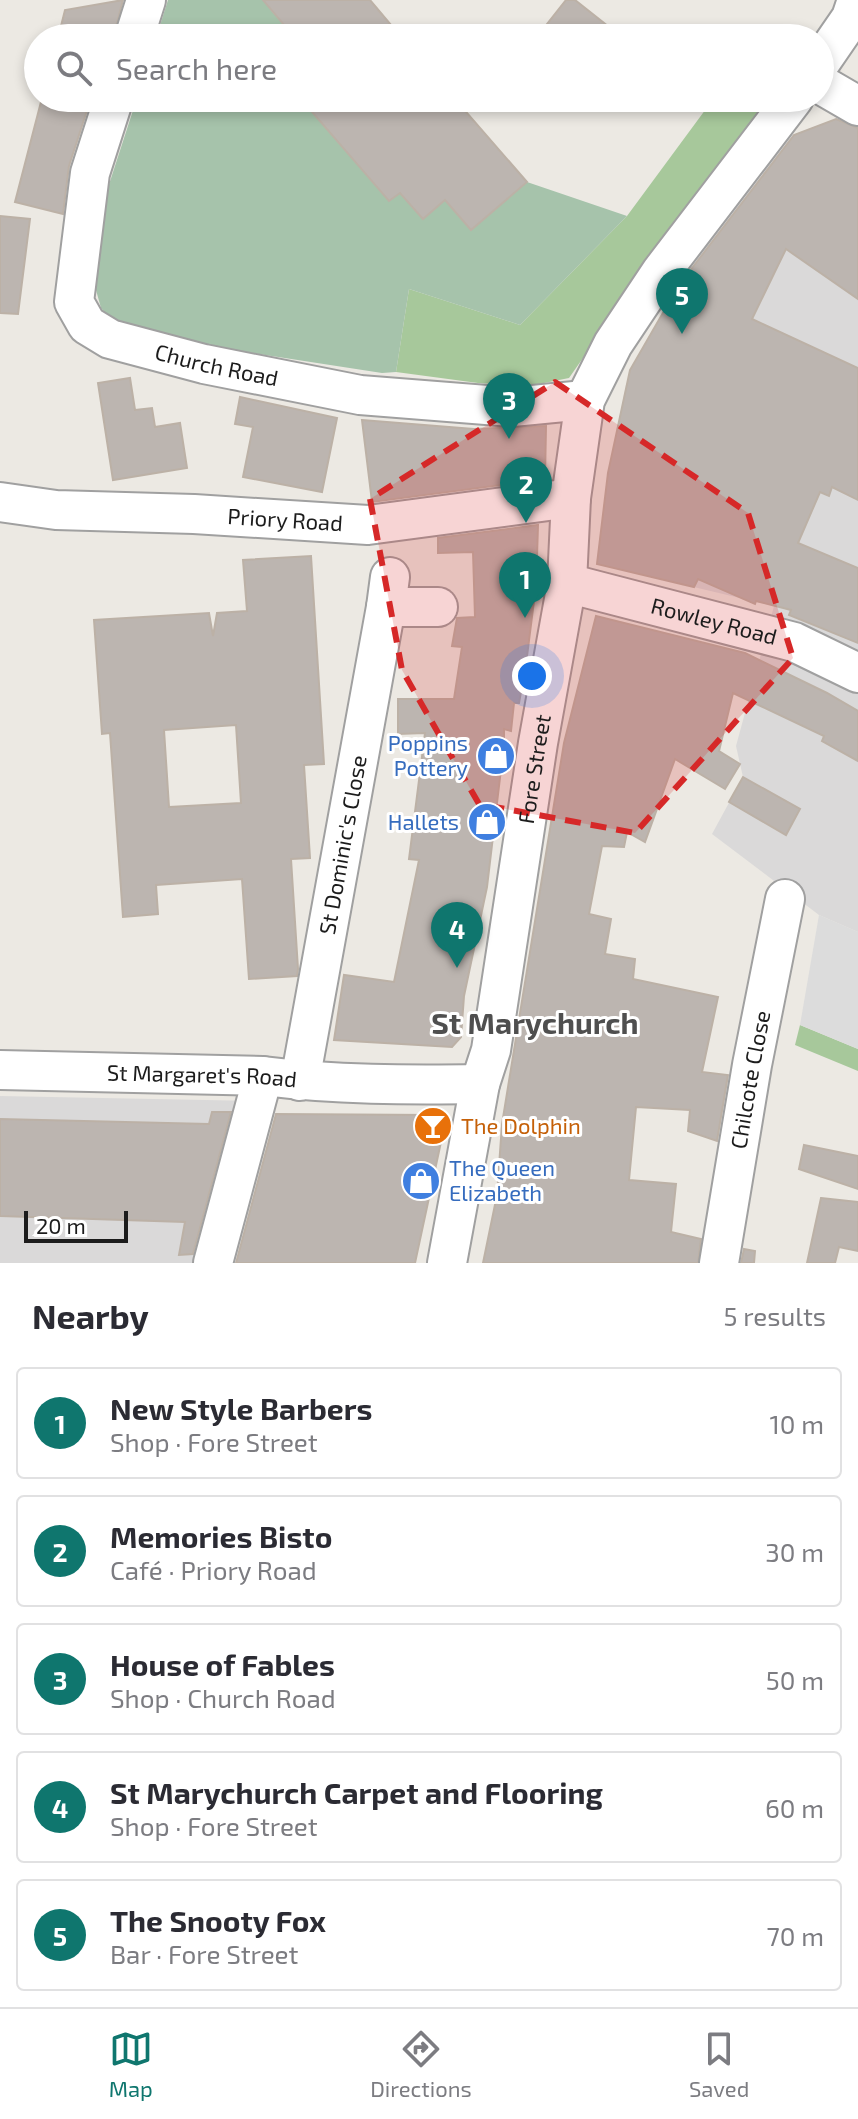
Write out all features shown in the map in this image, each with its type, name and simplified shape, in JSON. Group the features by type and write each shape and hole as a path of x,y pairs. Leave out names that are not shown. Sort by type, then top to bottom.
{"street":[{"path":"138,24 146,0"},
{"path":"834,43 851,18 857,0"},
{"path":"834,92 858,106"},
{"name":"Church Road","path":"110,112 90,173 74,302 87,325 98,332 110,339 204,364 360,395 512,407 585,400"},
{"name":"Fore Street","path":"447,1263 480,1084 491,1050 538,743 567,583 571,498 585,400 613,344 661,272 783,112"},
{"name":"Priory Road","path":"0,502 56,510 194,514 368,525 571,498"},
{"name":"Rowley Road","path":"567,583 794,642 858,673"},
{"name":"St Dominic's Close","path":"213,1263 281,1079 388,592 438,607"},
{"name":"Chilcote Close","path":"719,1263 752,1065 785,899"},
{"name":"St Margaret's Road","path":"0,1070 405,1085 480,1084"}],"highlighted area":[{"path":"555,382 748,513 793,658 635,833 479,804 402,670 370,499"}],"shaded area":[{"path":"833,120 858,134 858,932 819,915 712,834 743,777 736,746 774,606 597,564 608,473 626,385 644,345 716,220 776,141"},
{"path":"819,915 858,932 858,1049 800,1025"},
{"path":"0,1096 257,1101 213,1263 0,1263"}],"green space":[{"path":"168,0 278,0 269,8 283,24 160,24"},
{"path":"132,112 312,112 389,201 400,193 423,219 445,200 527,182 627,216 520,325 409,289 396,372 382,373 122,333 101,308 89,265 103,203"},
{"path":"704,112 769,112 666,239 569,378 529,386 396,372 409,289 520,325 627,216"},
{"path":"800,1025 858,1049 858,1071 795,1045"}],"building":[{"path":"123,0 117,24 62,24 65,10"},
{"path":"263,0 370,0 390,24 283,24"},
{"path":"566,0 575,0 605,24 547,24"},
{"path":"38,112 86,112 69,166 63,214 15,202"},
{"path":"312,112 466,112 527,182 471,230 445,200 423,219 400,193 389,201"},
{"path":"836,119 858,128 858,299 786,249 752,319 858,368 858,500 832,487 829,496 820,492 798,543 858,568 858,643 789,615 791,610 756,601 755,604 698,579 694,587 597,564 608,473 630,370 679,285 794,135"},
{"path":"0,216 30,219 18,314 0,313"},
{"path":"130,378 135,410 152,408 155,427 180,423 187,468 113,480 98,383"},
{"path":"240,397 337,418 322,492 243,477 253,427 235,424"},
{"path":"362,420 474,429 546,426 545,479 372,502"},
{"path":"538,525 537,557 526,599 534,601 526,664 519,703 514,703 511,731 504,729 487,887 464,996 461,1037 452,1047 334,1040 344,975 394,982 419,860 409,859 425,733 398,734 398,699 454,699 462,647 452,646 457,618 475,617 473,552 438,553 438,538"},
{"path":"311,556 324,764 304,765 310,858 291,859 297,976 249,979 242,879 156,885 158,914 123,917 110,733 102,734 94,620 209,613 213,636 217,613 247,611 243,560","holes":["236,725 241,803 169,807 164,730"]},
{"path":"596,616 745,653 827,693 858,711 858,761 822,741 824,736 733,693 719,751 740,764 725,789 675,759 645,842 627,832 624,847 602,846 589,914 611,919 605,954 635,959 633,979 718,997 702,1072 728,1075 717,1141 688,1131 690,1110 636,1107 629,1180 676,1184 671,1232 701,1239 698,1263 483,1263 497,1195 502,1124 564,743"},
{"path":"743,777 800,809 786,835 729,802"},
{"path":"212,1112 231,1112 193,1254 179,1255 185,1222 0,1216 0,1119 209,1124"},
{"path":"276,1114 433,1115 444,1128 415,1263 236,1263"},
{"path":"804,1145 858,1156 858,1189 799,1169"},
{"path":"821,1198 858,1202 858,1251 839,1247 835,1263 807,1263"},
{"path":"744,1249 755,1251 754,1263 741,1263"}],"place":[{"name":"The Snooty Fox","path":"682,334"},
{"name":"House of Fables","path":"509,439"},
{"name":"Memories Bisto","path":"526,523"},
{"name":"New Style Barbers","path":"525,618"},
{"name":"Poppins Pottery","path":"496,756"},
{"name":"Hallets","path":"487,822"},
{"name":"St Marychurch Carpet and Flooring","path":"457,968"},
{"name":"The Dolphin","path":"433,1126"},
{"name":"The Queen Elizabeth","path":"421,1181"}],"district":[{"name":"St Marychurch","path":"535,1024"}]}
